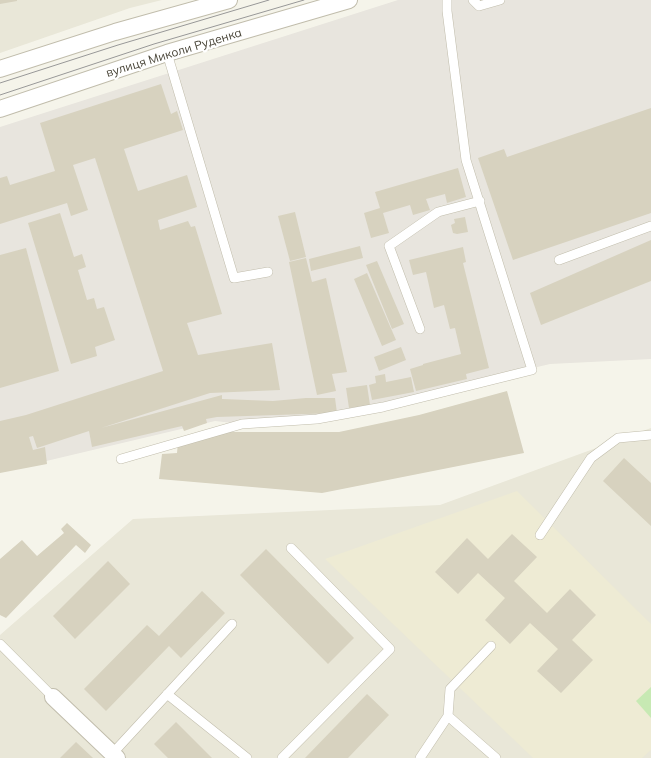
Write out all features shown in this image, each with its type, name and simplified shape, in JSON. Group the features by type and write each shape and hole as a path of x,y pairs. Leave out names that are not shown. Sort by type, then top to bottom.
{"street":[{"path":"0,69 115,32 229,0"},
{"name":"вулиця Миколи Руденка","path":"0,109 167,53 349,0"},
{"path":"53,696 115,756"}],"lane":[{"path":"120,459 242,424 318,419 374,409 532,370 466,160 447,0"},
{"path":"473,0 479,6 500,0"},
{"path":"167,53 234,278 268,272"},
{"path":"420,329 389,246 438,212 480,201"},
{"path":"559,260 651,226"},
{"path":"540,535 591,458 618,438 651,435"},
{"path":"282,758 390,649 291,548"},
{"path":"115,756 167,694 232,624"},
{"path":"0,644 53,696"},
{"path":"420,758 448,716 450,689 491,646"},
{"path":"167,694 247,758"},
{"path":"448,716 496,758"}],"shaded area":[{"path":"0,0 162,0 130,8 0,53"},
{"path":"398,0 651,0 651,359 550,364 343,413 242,424 215,421 0,472 0,127"},
{"path":"651,428 651,758 0,758 0,635 133,519 440,505"},
{"path":"517,491 651,624 651,750 642,758 533,758 325,559"}],"green space":[{"path":"651,687 651,718 636,701"}],"building":[{"path":"0,0 17,0 17,1 0,4"},
{"path":"161,84 171,114 177,111 183,130 124,149 138,191 187,175 197,207 158,220 160,230 188,221 191,227 195,226 222,314 187,323 198,355 272,343 280,390 210,393 101,428 222,395 222,399 273,401 335,398 337,413 217,417 206,419 207,423 184,431 182,426 92,447 89,431 37,448 33,436 29,437 33,450 45,447 47,464 0,473 0,421 26,415 163,371 95,158 73,165 88,210 71,216 67,203 0,224 0,178 7,176 10,185 55,171 40,123"},
{"path":"651,108 651,213 513,260 478,158 504,149 507,157"},
{"path":"458,168 466,197 447,203 445,194 426,199 430,210 413,215 410,205 383,213 389,233 371,238 364,213 380,208 375,192"},
{"path":"295,212 306,257 290,261 278,216"},
{"path":"60,213 74,257 82,254 86,267 78,270 87,300 94,298 97,309 104,307 115,340 95,347 97,356 71,364 28,223"},
{"path":"465,217 468,232 453,233 451,225 455,223 454,219"},
{"path":"651,240 651,281 541,325 530,293"},
{"path":"360,246 363,258 311,271 309,259"},
{"path":"463,247 466,262 463,263 489,368 466,374 467,379 416,391 410,369 461,354 455,328 450,329 444,305 434,308 426,272 413,275 409,260"},
{"path":"26,248 59,371 0,388 0,255"},
{"path":"306,258 312,282 326,278 347,372 332,374 336,391 317,395 289,262"},
{"path":"377,261 404,324 392,329 366,265"},
{"path":"367,273 396,340 382,346 354,279"},
{"path":"401,347 406,360 379,371 374,357"},
{"path":"385,374 386,382 411,377 414,392 372,400 369,385 376,383 375,376"},
{"path":"367,385 370,405 349,408 346,388"},
{"path":"507,391 524,453 322,493 159,479 162,454 177,453 178,442 228,432 339,432 419,415"},
{"path":"624,458 651,483 651,526 603,481"},
{"path":"67,523 91,545 85,553 76,545 6,618 0,615 0,559 22,540 37,556 64,533 61,529"},
{"path":"512,534 537,557 514,581 547,613 570,589 596,615 572,640 593,660 561,693 537,671 558,649 530,623 510,644 485,620 505,598 478,573 458,594 435,572 467,538 488,559"},
{"path":"266,549 354,638 328,664 240,575"},
{"path":"108,561 130,584 75,639 53,616"},
{"path":"202,591 225,613 181,658 169,646 106,711 84,689 147,625 159,636"},
{"path":"367,694 389,715 348,758 305,758"},
{"path":"176,722 212,758 168,758 154,744"},
{"path":"76,742 93,758 60,758"}],"tram line":[{"path":"0,83 118,45 269,0"},
{"path":"0,95 154,44 304,0"}]}
